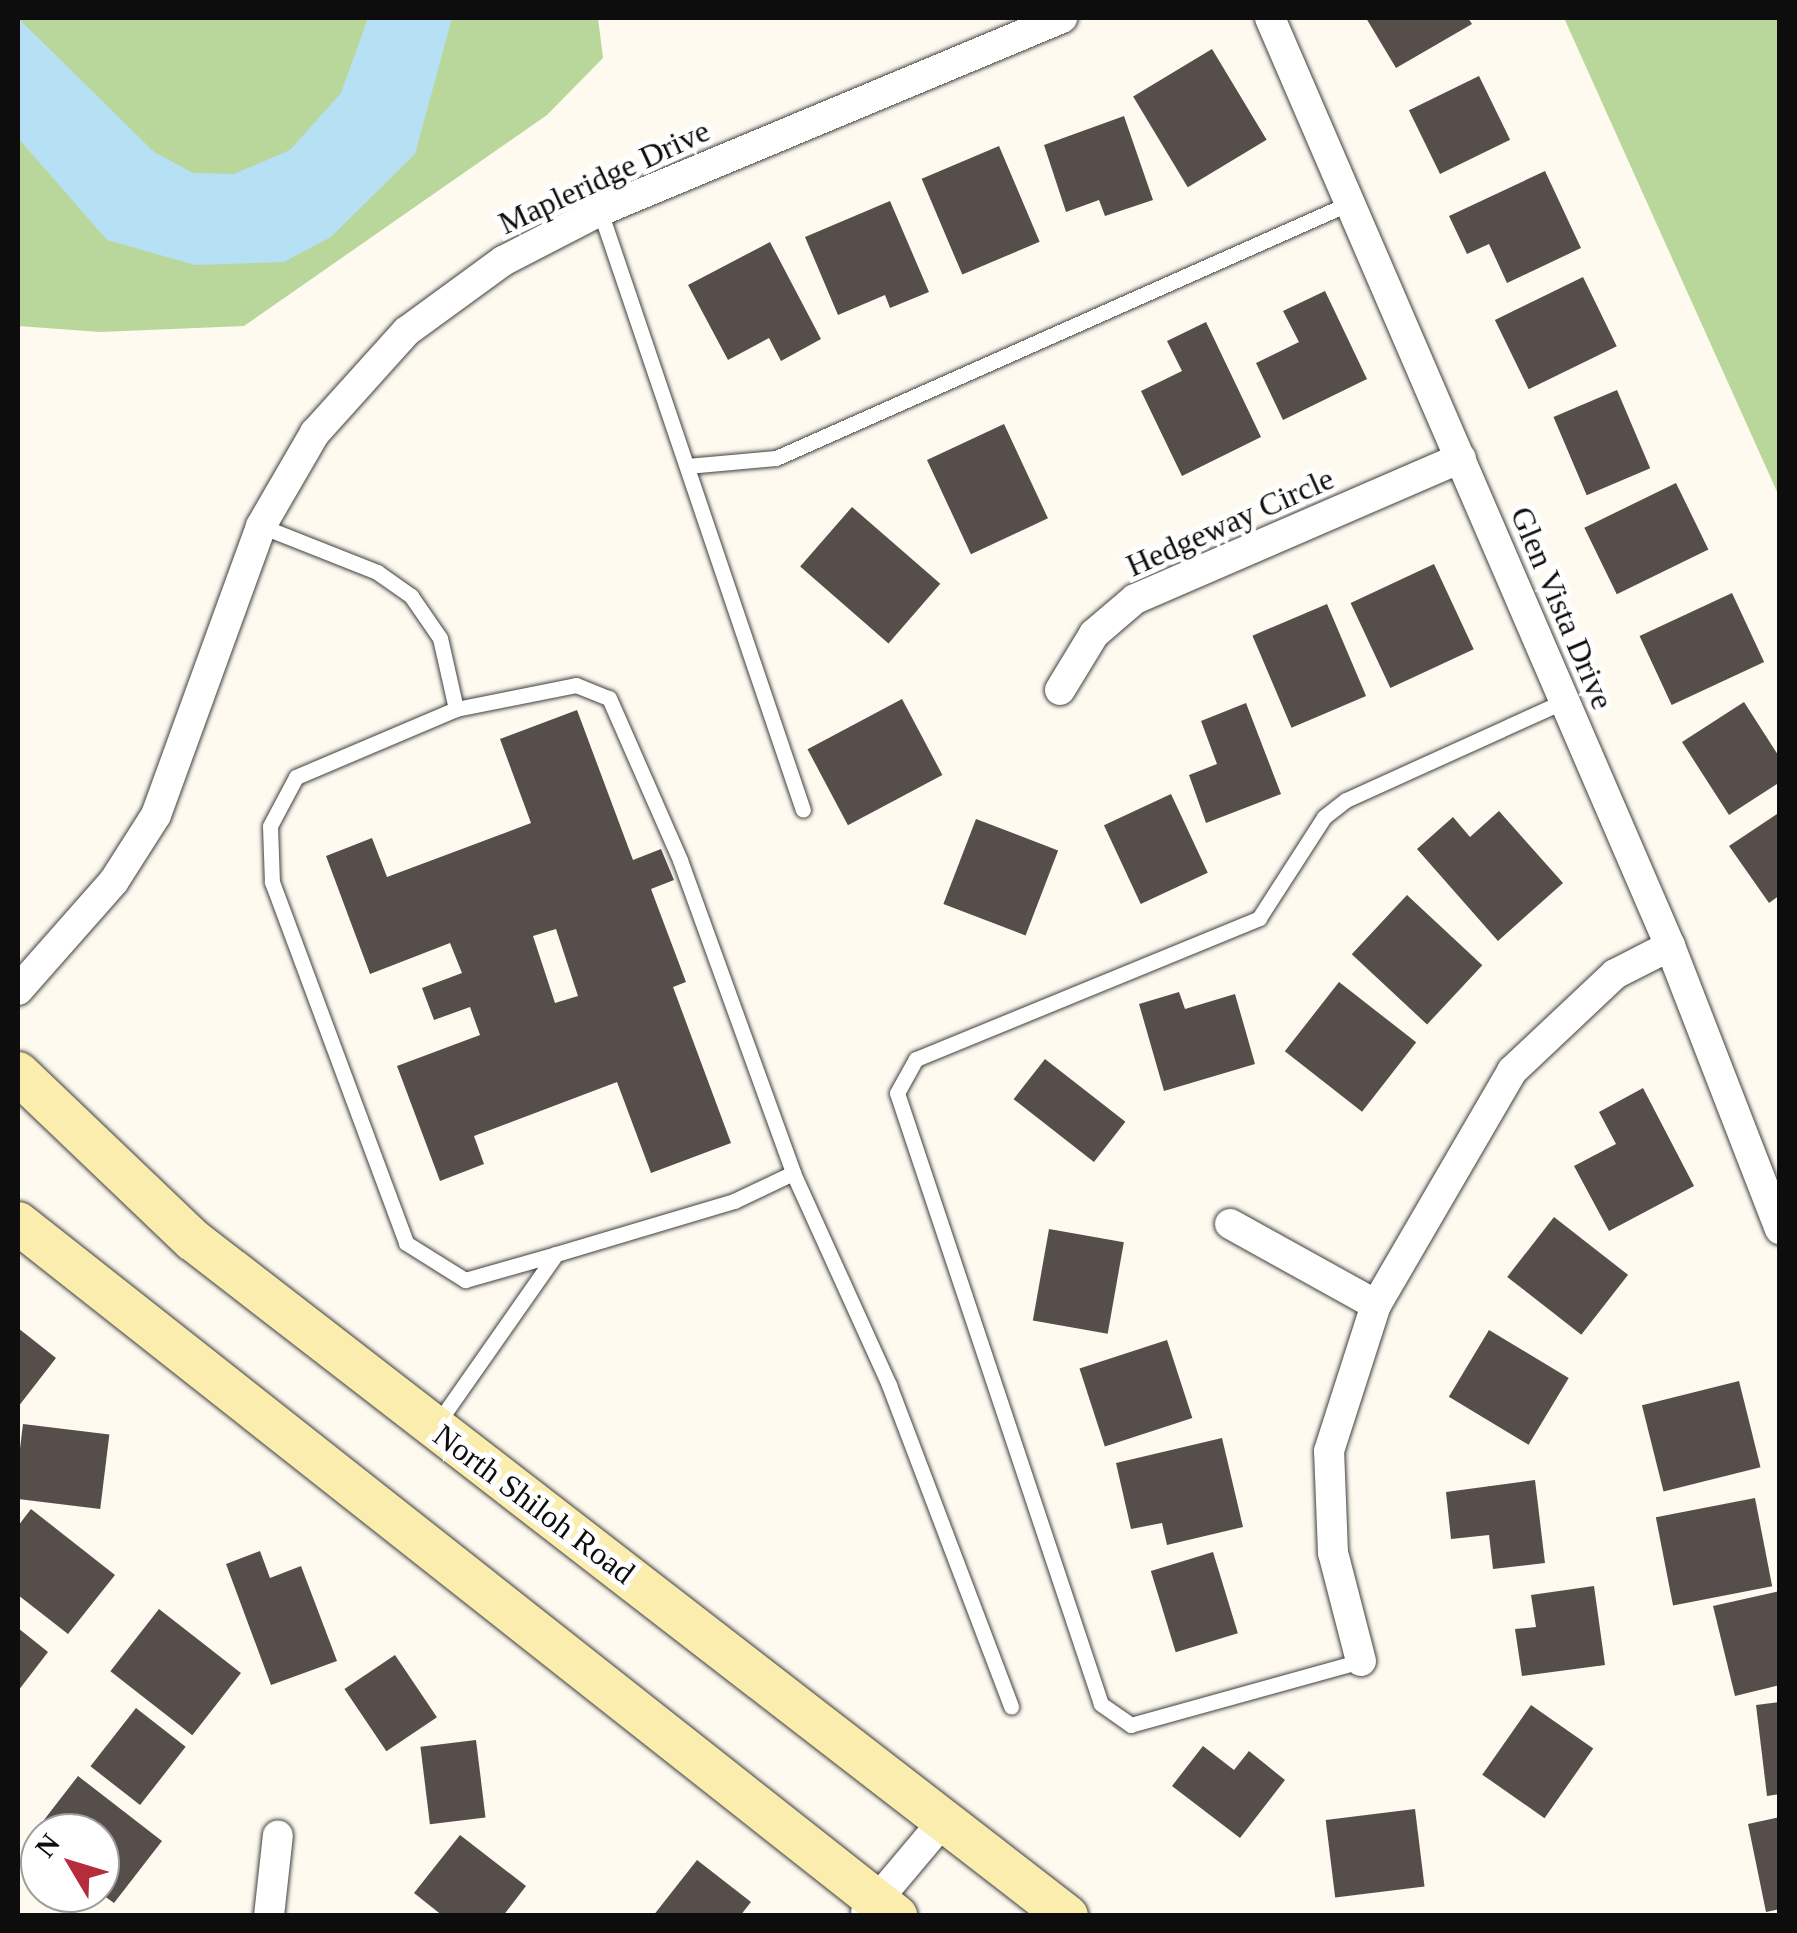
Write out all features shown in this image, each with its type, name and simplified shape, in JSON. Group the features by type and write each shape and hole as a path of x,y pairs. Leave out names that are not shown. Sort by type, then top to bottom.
{"main road":[{"name":"North Shiloh Road","path":"18,1074 192,1240 945,1818 1066,1916"},
{"path":"18,1223 879,1910"}],"street":[{"name":"Mapleridge Drive","path":"18,990 82,921 156,814 261,526 315,433 407,332 503,261 600,211 1062,18"},
{"name":"Glen Vista Drive","path":"1270,18 1670,946 1780,1230"},
{"name":"Hedgeway Circle","path":"1060,690 1094,634 1136,599 1461,458"},
{"path":"1361,1660 1332,1553 1329,1452 1376,1305 1512,1071 1616,974 1670,946"},
{"path":"1230,1224 1376,1305"},
{"path":"879,1910 945,1818"},
{"path":"269,1916 278,1835"}],"lane":[{"path":"686,466 776,458 1352,202"},
{"path":"600,211 804,810"},
{"path":"261,526 377,572 411,596 440,638 456,709"},
{"path":"793,1173 734,1201 465,1280 406,1243 272,882 270,826 296,777 456,709 576,685 609,698 680,860 793,1173 889,1384 1011,1707"},
{"path":"1361,1660 1131,1725 1100,1704 897,1093 916,1059 1259,918 1324,818 1346,800 1562,702"},
{"path":"434,1428 556,1254"}],"green space":[{"path":"18,18 598,18 603,58 547,115 244,326 100,332 18,326"},
{"path":"1564,18 1779,18 1779,496"}],"water":[{"path":"18,18 154,152 193,173 234,174 290,150 341,93 368,18 452,18 415,154 331,237 284,262 195,265 107,240 18,138"}],"building":[{"path":"1366,18 1468,18 1472,24 1396,68"},
{"path":"1212,49 1267,140 1188,187 1133,96"},
{"path":"1479,76 1510,140 1440,174 1409,110"},
{"path":"1124,116 1153,200 1105,216 1099,200 1066,212 1044,145"},
{"path":"999,146 1040,242 962,275 922,179"},
{"path":"1545,171 1581,248 1507,283 1489,244 1467,254 1449,216"},
{"path":"890,201 929,292 890,308 885,295 838,315 805,237"},
{"path":"770,242 821,339 781,361 769,338 728,360 688,285"},
{"path":"1583,277 1617,346 1529,389 1495,320"},
{"path":"1325,291 1367,379 1283,420 1256,363 1299,342 1283,311"},
{"path":"1206,322 1261,437 1182,476 1141,391 1182,371 1167,341"},
{"path":"1617,390 1650,468 1587,495 1553,417"},
{"path":"1004,424 1048,518 971,554 927,460"},
{"path":"1676,483 1708,550 1617,594 1584,528"},
{"path":"852,507 940,584 888,643 800,567"},
{"path":"1434,564 1474,649 1390,688 1351,603"},
{"path":"1732,593 1764,662 1672,705 1640,636"},
{"path":"1327,604 1366,696 1292,728 1252,636"},
{"path":"902,699 942,775 848,825 808,749"},
{"path":"1744,702 1780,758 1780,782 1729,815 1682,742"},
{"path":"1246,703 1281,794 1206,823 1189,775 1217,764 1201,721"},
{"path":"577,710 633,860 661,849 674,880 651,889 686,982 673,987 731,1143 651,1173 617,1082 474,1136 484,1164 440,1181 397,1066 480,1035 470,1007 434,1020 422,988 462,973 450,943 370,974 326,856 372,838 387,877 531,823 500,739","holes":["556,929 578,996 555,1003 533,936"]},
{"path":"1171,794 1208,873 1141,904 1104,825"},
{"path":"1499,811 1563,883 1498,941 1417,849 1453,817 1470,837"},
{"path":"1780,812 1780,895 1769,903 1729,846"},
{"path":"976,819 1058,851 1026,935 943,904"},
{"path":"1407,895 1482,965 1427,1024 1352,954"},
{"path":"1339,982 1416,1042 1362,1112 1285,1051"},
{"path":"1179,992 1185,1009 1235,994 1255,1064 1164,1091 1139,1004"},
{"path":"1045,1059 1125,1122 1094,1162 1014,1099"},
{"path":"1643,1088 1694,1186 1609,1231 1574,1166 1616,1144 1599,1112"},
{"path":"1554,1217 1628,1275 1581,1335 1507,1277"},
{"path":"1049,1229 1124,1242 1108,1334 1033,1321"},
{"path":"18,1328 56,1358 18,1407"},
{"path":"1489,1330 1569,1378 1529,1445 1449,1397"},
{"path":"1167,1340 1192,1418 1105,1446 1080,1368"},
{"path":"1739,1381 1761,1467 1664,1492 1642,1405"},
{"path":"23,1424 109,1435 100,1509 18,1499"},
{"path":"1222,1438 1243,1527 1167,1545 1162,1523 1131,1529 1116,1463"},
{"path":"1535,1480 1545,1563 1493,1569 1489,1535 1451,1539 1446,1492"},
{"path":"1755,1498 1772,1586 1673,1606 1656,1517"},
{"path":"31,1509 115,1575 68,1634 18,1595 18,1526"},
{"path":"260,1551 270,1578 301,1566 337,1661 271,1685 226,1564"},
{"path":"1213,1552 1238,1633 1176,1652 1151,1571"},
{"path":"1594,1586 1605,1665 1522,1676 1515,1629 1536,1627 1531,1595"},
{"path":"1780,1591 1780,1685 1735,1696 1713,1606"},
{"path":"159,1609 241,1673 192,1735 110,1671"},
{"path":"18,1628 48,1652 18,1691"},
{"path":"395,1655 437,1717 386,1751 344,1689"},
{"path":"1780,1702 1780,1794 1767,1796 1756,1705"},
{"path":"1531,1705 1593,1749 1545,1818 1482,1775"},
{"path":"136,1708 186,1747 140,1805 90,1766"},
{"path":"476,1740 486,1817 430,1824 420,1747"},
{"path":"1203,1746 1234,1770 1249,1751 1285,1780 1240,1838 1172,1786"},
{"path":"78,1776 162,1841 120,1895 120,1813 49,1813"},
{"path":"1415,1809 1425,1886 1335,1897 1326,1820"},
{"path":"1780,1817 1780,1909 1766,1912 1748,1824"},
{"path":"460,1835 526,1886 503,1916 443,1916 414,1893"},
{"path":"697,1860 751,1902 740,1916 653,1916"}]}
